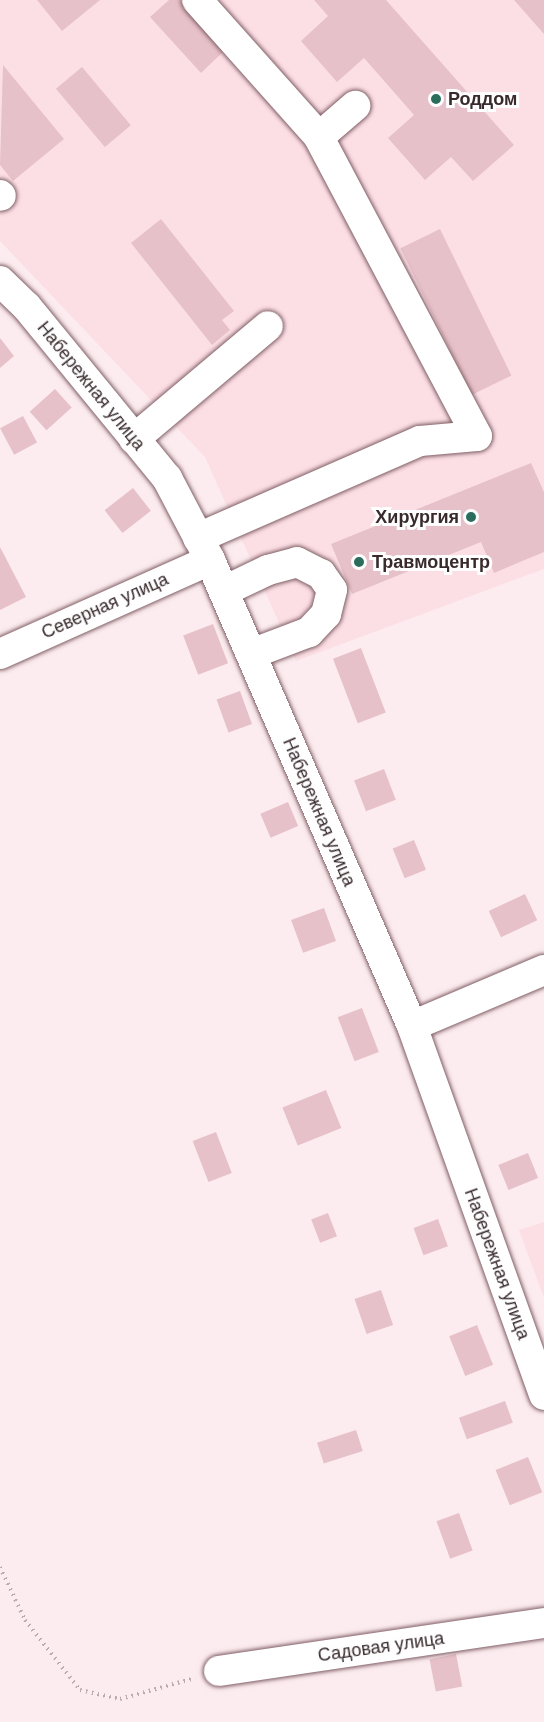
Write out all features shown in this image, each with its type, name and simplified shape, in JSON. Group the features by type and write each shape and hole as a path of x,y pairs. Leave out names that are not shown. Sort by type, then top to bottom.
{"street":[{"path":"197,0 319,137 356,106"},
{"name":"Северная улица","path":"0,654 420,441 477,436 319,137"},
{"name":"Набережная улица","path":"0,281 27,307 167,478 204,549 412,1026 544,1395"},
{"path":"134,439 268,326"},
{"path":"224,591 268,570 297,562 321,574 332,590 326,614 309,632 251,654"},
{"path":"412,1026 544,970"},
{"name":"Садовая улица","path":"219,1671 544,1623"}],"path":[{"path":"0,1568 26,1620 80,1690 120,1699 219,1671"}],"shaded area":[{"path":"0,0 544,0 544,569 296,661 205,457 0,241"},
{"path":"544,1222 544,1298 519,1230"}],"building":[{"path":"37,0 100,0 62,31"},
{"path":"169,0 180,0 226,49 201,73 150,17"},
{"name":"Роддом","path":"314,0 386,0 514,145 473,181 451,157 425,180 388,138 414,115 364,58 337,82 301,41 328,16"},
{"path":"514,0 544,0 544,34"},
{"path":"3,65 64,139 13,181 0,165"},
{"path":"82,67 131,125 105,147 56,89"},
{"path":"161,219 234,311 222,320 230,330 212,345 131,243"},
{"path":"440,229 511,376 472,395 400,248"},
{"path":"0,338 14,356 0,368"},
{"path":"55,389 72,408 46,430 30,412"},
{"path":"23,416 37,442 14,455 0,428"},
{"name":"Хирургия","path":"531,463 544,492 544,552 494,573 481,542 352,594 331,544"},
{"path":"133,488 151,511 122,533 105,510"},
{"path":"0,547 26,597 0,610"},
{"path":"213,624 228,663 198,675 183,635"},
{"path":"361,648 386,712 358,723 333,659"},
{"path":"240,691 252,724 228,732 217,700"},
{"path":"384,769 396,800 366,811 354,780"},
{"path":"288,802 298,826 271,838 260,814"},
{"path":"414,840 426,870 405,878 393,849"},
{"path":"525,894 537,920 501,937 489,911"},
{"path":"324,908 336,941 303,953 291,920"},
{"path":"362,1008 379,1052 355,1061 338,1017"},
{"path":"326,1090 341,1128 298,1146 282,1108"},
{"path":"216,1132 232,1173 208,1182 193,1141"},
{"path":"528,1153 538,1178 508,1190 498,1165"},
{"path":"328,1213 337,1236 320,1243 311,1219"},
{"path":"438,1219 448,1246 423,1255 414,1228"},
{"path":"381,1290 393,1325 367,1334 355,1299"},
{"path":"477,1325 493,1365 465,1376 449,1336"},
{"path":"505,1401 513,1423 467,1439 459,1418"},
{"path":"356,1430 363,1451 324,1464 317,1443"},
{"path":"528,1457 542,1492 510,1505 496,1470"},
{"path":"459,1513 473,1551 450,1559 436,1521"},
{"path":"456,1654 462,1686 436,1692 429,1659"}],"place":[{"name":"Роддом","path":"436,99"},
{"name":"Хирургия","path":"471,517"},
{"name":"Травмоцентр","path":"359,562"}]}
